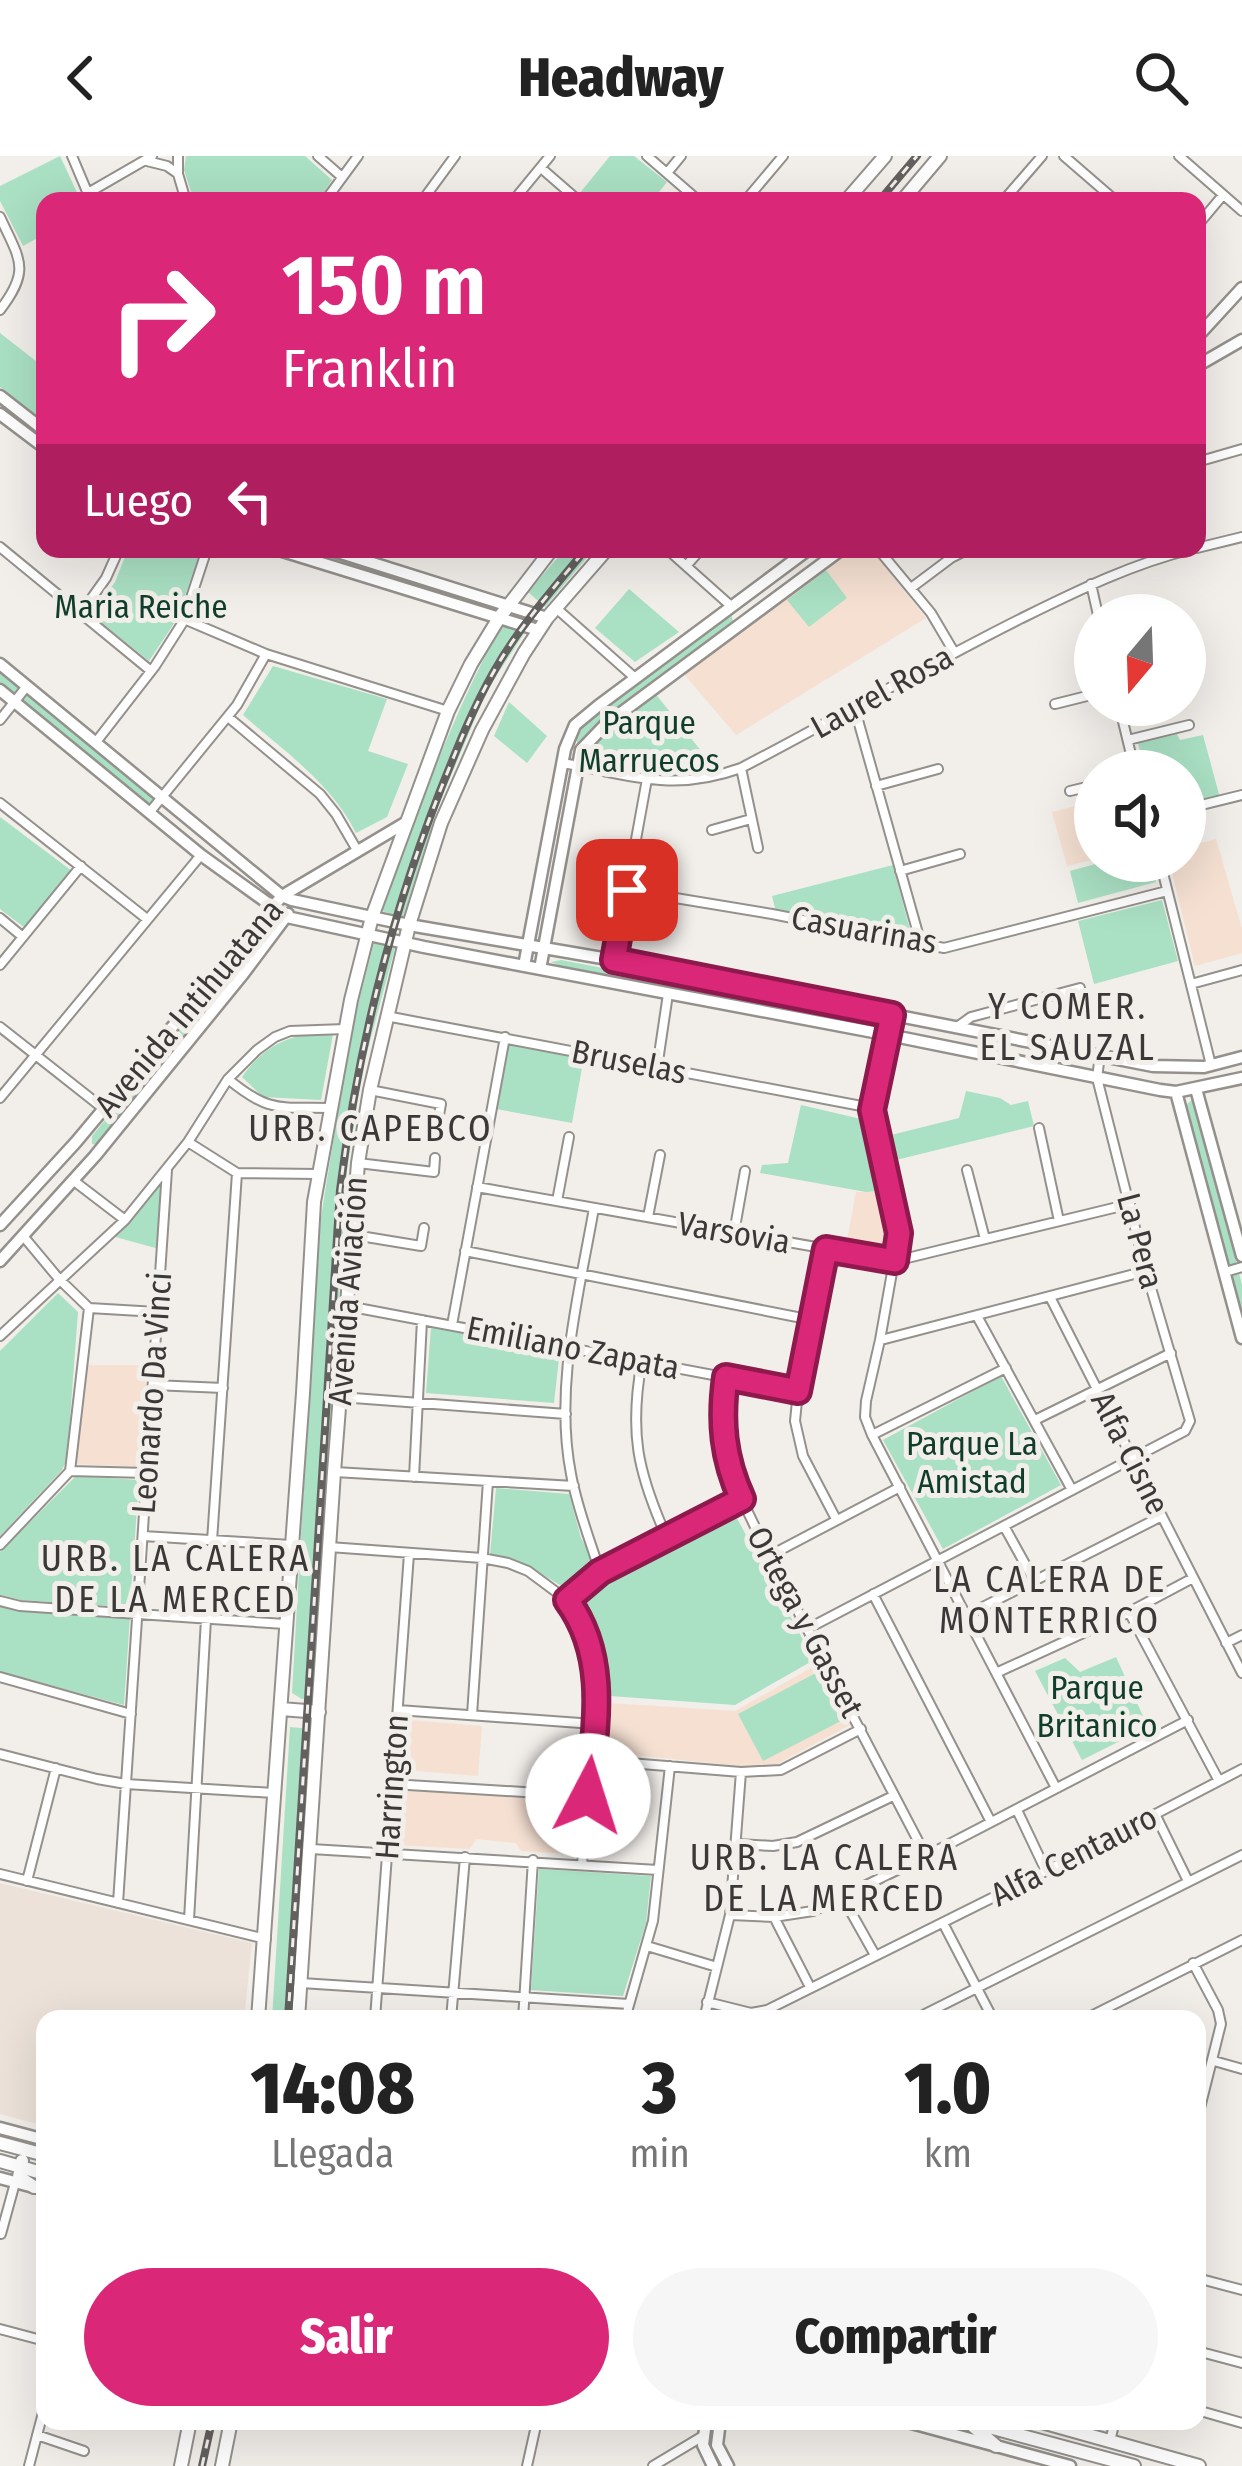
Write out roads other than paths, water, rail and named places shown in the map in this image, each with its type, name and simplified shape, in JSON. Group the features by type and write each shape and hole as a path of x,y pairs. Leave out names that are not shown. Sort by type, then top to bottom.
{"main road":[{"path":"854,192 884,156"},
{"path":"910,192 940,156"},
{"path":"1206,327 1242,288"},
{"path":"1206,361 1242,340"},
{"path":"0,396 36,421"},
{"path":"0,414 36,441"},
{"path":"311,558 547,619"},
{"path":"353,558 503,611"},
{"name":"Avenida Aviación","path":"259,2010 314,1202 345,1029 366,935 448,711 503,611 544,558"},
{"name":"Avenida Aviación","path":"299,2010 346,1306 358,1162 370,1090 409,925 441,823 503,688 547,619 599,558"},
{"path":"524,966 562,763 575,725 797,558"},
{"path":"540,969 581,750 606,724 830,558"},
{"path":"0,664 287,898 1165,1068 1242,1058"},
{"path":"0,690 201,856 287,917 1198,1095"},
{"name":"Avenida Intihuatana","path":"0,1225 76,1142 271,908 405,823"},
{"name":"Avenida Intihuatana","path":"0,1261 95,1156 287,917 287,898"},
{"path":"1180,1108 1198,1095 1242,1078"},
{"path":"1176,1092 1242,1339"},
{"path":"1198,1095 1242,1256"},
{"path":"76,1142 95,1156"},
{"path":"281,1709 319,1712"},
{"path":"0,2128 36,2138"},
{"path":"0,2143 36,2153"},
{"path":"25,2150 20,2177 36,2187"},
{"path":"0,2162 36,2171"},
{"path":"0,2178 36,2188"},
{"path":"181,2466 188,2430"},
{"path":"222,2466 228,2430"},
{"path":"705,2430 703,2445 712,2466"},
{"path":"718,2430 717,2445 728,2466"},
{"path":"937,2430 1070,2466"},
{"path":"977,2430 996,2446"},
{"path":"1000,2430 1133,2466"},
{"path":"1070,2430 1199,2466"}],"street":[{"path":"72,156 87,192"},
{"path":"178,156 184,192"},
{"path":"318,156 342,177"},
{"path":"331,192 358,156"},
{"path":"521,192 550,156"},
{"path":"647,156 689,192"},
{"path":"667,173 681,156"},
{"path":"753,192 783,156"},
{"path":"1011,192 1042,156"},
{"path":"1064,156 1106,192"},
{"path":"1179,156 1242,211"},
{"path":"97,192 149,158 178,174"},
{"path":"428,192 450,158"},
{"path":"541,168 569,192"},
{"path":"1206,215 1223,195"},
{"path":"0,217 20,266 17,286 0,310"},
{"path":"1206,459 1242,449"},
{"name":"Laurel Rosa","path":"1206,545 1242,537"},
{"path":"0,547 151,671"},
{"path":"82,614 114,558"},
{"path":"96,742 184,619 204,558"},
{"path":"677,558 731,606"},
{"path":"686,566 693,558"},
{"path":"886,558 931,613 954,652"},
{"path":"911,588 951,558"},
{"name":"Laurel Rosa","path":"562,763 679,782 741,768 954,652 1143,558"},
{"path":"1091,584 1093,594"},
{"path":"184,619 266,654 448,711"},
{"path":"547,619 634,677"},
{"path":"149,813 228,717 266,654"},
{"path":"0,720 28,686"},
{"path":"1055,704 1074,699"},
{"path":"854,706 921,944"},
{"path":"228,717 320,794 357,850"},
{"path":"1124,726 1130,750"},
{"path":"1128,740 1185,726"},
{"path":"741,768 758,848"},
{"path":"876,786 938,770"},
{"path":"614,960 647,779"},
{"path":"1070,791 1074,790"},
{"path":"1206,803 1242,795"},
{"path":"0,803 147,920"},
{"path":"712,830 752,818"},
{"path":"900,871 960,854"},
{"path":"0,1098 201,856"},
{"path":"0,965 82,866"},
{"path":"1166,882 1211,1065"},
{"name":"Casuarinas","path":"627,890 944,948 1168,891"},
{"path":"0,918 23,937"},
{"path":"1191,984 1241,970"},
{"path":"956,1027 971,1016 1080,988"},
{"path":"657,1067 668,994"},
{"path":"892,1015 872,1108 899,1233 866,1417 1056,1788"},
{"name":"Bruselas","path":"386,1016 872,1108"},
{"path":"0,1027 104,1109"},
{"path":"0,1336 125,1220 188,1142 240,1065 274,1037 308,1029 345,1029"},
{"path":"452,1325 505,1037"},
{"name":"La Pera","path":"1100,1055 1096,1078 1190,1421 1185,1431 1133,1458"},
{"path":"228,1079 254,1101 275,1107 330,1108"},
{"path":"370,1090 441,1104 439,1115"},
{"path":"1039,1128 1060,1221"},
{"path":"557,1201 569,1138"},
{"path":"188,1142 237,1173 318,1174"},
{"path":"648,1217 660,1155"},
{"path":"358,1162 434,1172 435,1158"},
{"name":"Leonardo Da Vinci","path":"118,1903 167,1170"},
{"path":"967,1170 985,1239"},
{"path":"734,1232 745,1171"},
{"path":"212,1541 237,1173"},
{"path":"73,1180 125,1220"},
{"name":"Varsovia","path":"477,1186 895,1261 1130,1204"},
{"path":"594,1208 570,1347 566,1414 574,1486 600,1572"},
{"path":"352,1234 421,1246 424,1228"},
{"path":"24,1237 89,1308 158,1312"},
{"path":"826,1249 795,1421 809,1469 836,1519"},
{"path":"465,1251 812,1320"},
{"path":"1225,1272 1242,1267"},
{"path":"880,1340 1146,1271"},
{"name":"Alfa Cisne","path":"1050,1297 1242,1673"},
{"name":"Emiliano Zapata","path":"346,1306 798,1391"},
{"path":"0,1545 70,1471 89,1308"},
{"path":"977,1316 1072,1490"},
{"path":"414,1477 422,1320"},
{"path":"1035,1420 1171,1353"},
{"path":"642,1360 634,1418 638,1459 667,1538"},
{"path":"872,1435 1006,1368"},
{"name":"Ortega y Gasset","path":"726,1377 721,1410 724,1447 742,1499 926,1856"},
{"path":"153,1384 223,1388"},
{"path":"340,1397 566,1414"},
{"path":"808,1628 1133,1458"},
{"path":"70,1471 147,1473"},
{"path":"334,1472 574,1486"},
{"path":"472,1715 488,1481"},
{"path":"769,1556 899,1487"},
{"path":"567,1600 600,1572 742,1499"},
{"path":"967,1615 1162,1516"},
{"path":"1004,1526 1035,1582"},
{"path":"143,1536 290,1545"},
{"path":"329,1547 482,1558 528,1571 567,1600 592,1646 597,1683 582,1865"},
{"name":"Harrington","path":"376,2010 409,1554"},
{"path":"996,1673 1193,1578"},
{"path":"872,1594 991,1822"},
{"path":"0,1601 286,1624"},
{"path":"1129,1612 1219,1781"},
{"path":"189,1920 206,1619"},
{"path":"1226,1643 1242,1635"},
{"path":"0,1677 131,1714"},
{"path":"398,1710 594,1724"},
{"path":"730,1915 774,1917 813,1911 1188,1720"},
{"path":"592,1760 741,1772 791,1768 861,1729"},
{"path":"0,1754 126,1784 275,1793"},
{"path":"627,2010 647,1946 670,1766"},
{"path":"27,1881 56,1768"},
{"name":"Alfa Centauro","path":"762,2010 1242,1769"},
{"path":"706,2010 730,1915 741,1772"},
{"path":"392,1784 588,1796"},
{"path":"737,1844 797,1842 893,1796"},
{"path":"1017,1810 1046,1871"},
{"path":"1155,1814 1188,1881"},
{"path":"311,1849 658,1870"},
{"path":"933,2010 1242,1856"},
{"path":"451,2010 465,1857"},
{"path":"524,2010 533,1860"},
{"path":"0,1874 266,1939"},
{"path":"842,1898 875,1955"},
{"path":"774,1917 810,1987"},
{"path":"943,1923 988,2010"},
{"path":"1102,2010 1242,1940"},
{"path":"647,1946 717,1967"},
{"path":"1193,1963 1221,2020 1206,2089"},
{"path":"302,1983 628,2004"},
{"name":"Alfa Centauro","path":"707,2002 743,2010"},
{"path":"1214,2061 1242,2069"},
{"path":"1,2234 15,2182"},
{"path":"1206,2280 1240,2289 1242,2276"},
{"path":"0,2329 36,2339"},
{"path":"1206,2353 1242,2363"},
{"path":"1206,2412 1242,2422"},
{"path":"28,2466 38,2430"},
{"path":"527,2466 534,2430"},
{"path":"653,2466 712,2430"},
{"path":"1110,2441 1113,2430"},
{"path":"37,2435 84,2451"}],"railway":[{"path":"887,192 917,156"},
{"path":"289,2010 340,1190 366,1037 406,888 471,716 513,640 578,558"},
{"path":"202,2466 210,2430"}],"district":[{"name":"Y COMER. EL SAUZAL","path":"1068,1028"},
{"name":"URB. CAPEBCO","path":"371,1129"},
{"name":"URB. LA CALERA DE LA MERCED","path":"176,1580"},
{"name":"LA CALERA DE MONTERRICO","path":"1050,1600"},
{"name":"URB. LA CALERA DE LA MERCED","path":"825,1878"}],"park label":[{"name":"Maria Reiche","path":"141,607"},
{"name":"Parque Marruecos","path":"649,742"},
{"name":"Parque La Amistad","path":"972,1463"},
{"name":"Parque Britanico","path":"1097,1707"}]}
